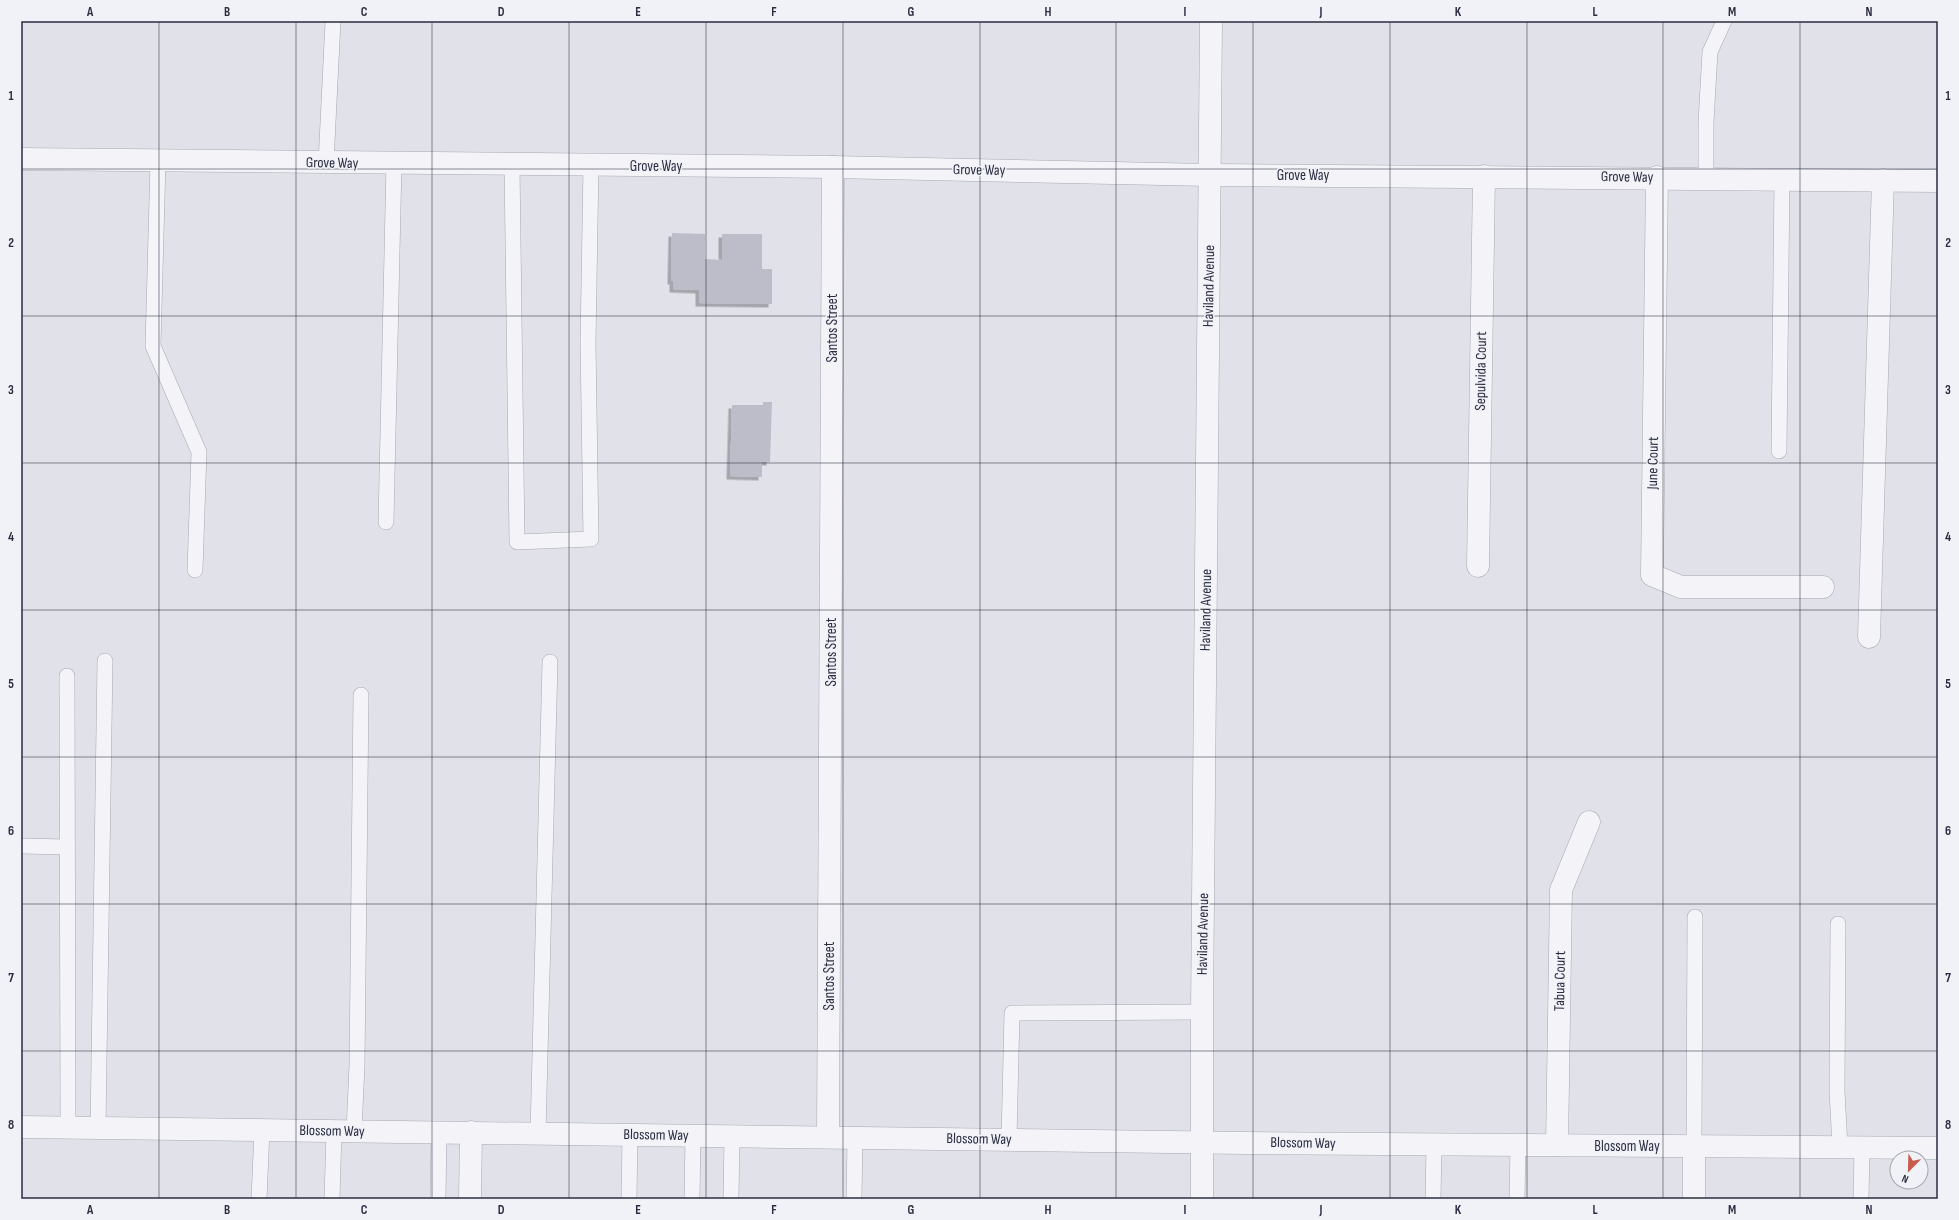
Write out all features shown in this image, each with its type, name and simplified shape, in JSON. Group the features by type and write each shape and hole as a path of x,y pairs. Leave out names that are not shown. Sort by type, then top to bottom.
{"street":[{"name":"Haviland Avenue","path":"1202,1199 1202,1012 1211,21"},
{"name":"Grove Way","path":"21,159 394,164 833,167 1210,175 1657,177 1938,181"},
{"name":"Santos Street","path":"828,1137 833,167"},
{"name":"Sepulvida Court","path":"1478,566 1484,176"},
{"name":"June Court","path":"1657,177 1652,575 1681,587 1823,587"},
{"path":"1869,638 1883,180"},
{"name":"Tabua Court","path":"1557,1145 1561,890 1589,822"},
{"name":"Blossom Way","path":"21,1127 1009,1140 1938,1148"},
{"path":"470,1199 471,1132"},
{"path":"1694,1146 1694,1199"}],"lane":[{"path":"326,163 333,21"},
{"path":"1706,178 1706,122 1710,52 1724,21"},
{"path":"158,161 153,346 199,452 195,570"},
{"path":"386,522 394,164"},
{"path":"512,165 516,542 591,539 588,343 591,165"},
{"path":"1779,452 1782,179"},
{"path":"98,1128 105,661"},
{"path":"538,1133 550,662"},
{"path":"67,676 68,1128"},
{"path":"332,1199 357,1066 361,695"},
{"path":"21,846 67,847"},
{"path":"1694,1146 1695,917"},
{"path":"1838,924 1837,1092 1840,1147"},
{"path":"1009,1140 1012,1013 1202,1012"},
{"path":"259,1199 262,1130"},
{"path":"438,1199 439,1132"},
{"path":"629,1199 630,1134"},
{"path":"692,1199 693,1136"},
{"path":"731,1199 732,1136"},
{"path":"854,1199 855,1137"},
{"path":"1433,1199 1434,1144"},
{"path":"1517,1199 1518,1144"},
{"path":"1861,1199 1862,1147"}],"building":[{"path":"672,233 705,234 705,259 722,260 722,234 762,234 762,269 772,269 772,304 699,303 699,290 673,289 673,281 671,281"},
{"path":"763,402 772,402 770,462 762,462 762,477 730,476 732,405 763,405"}]}
